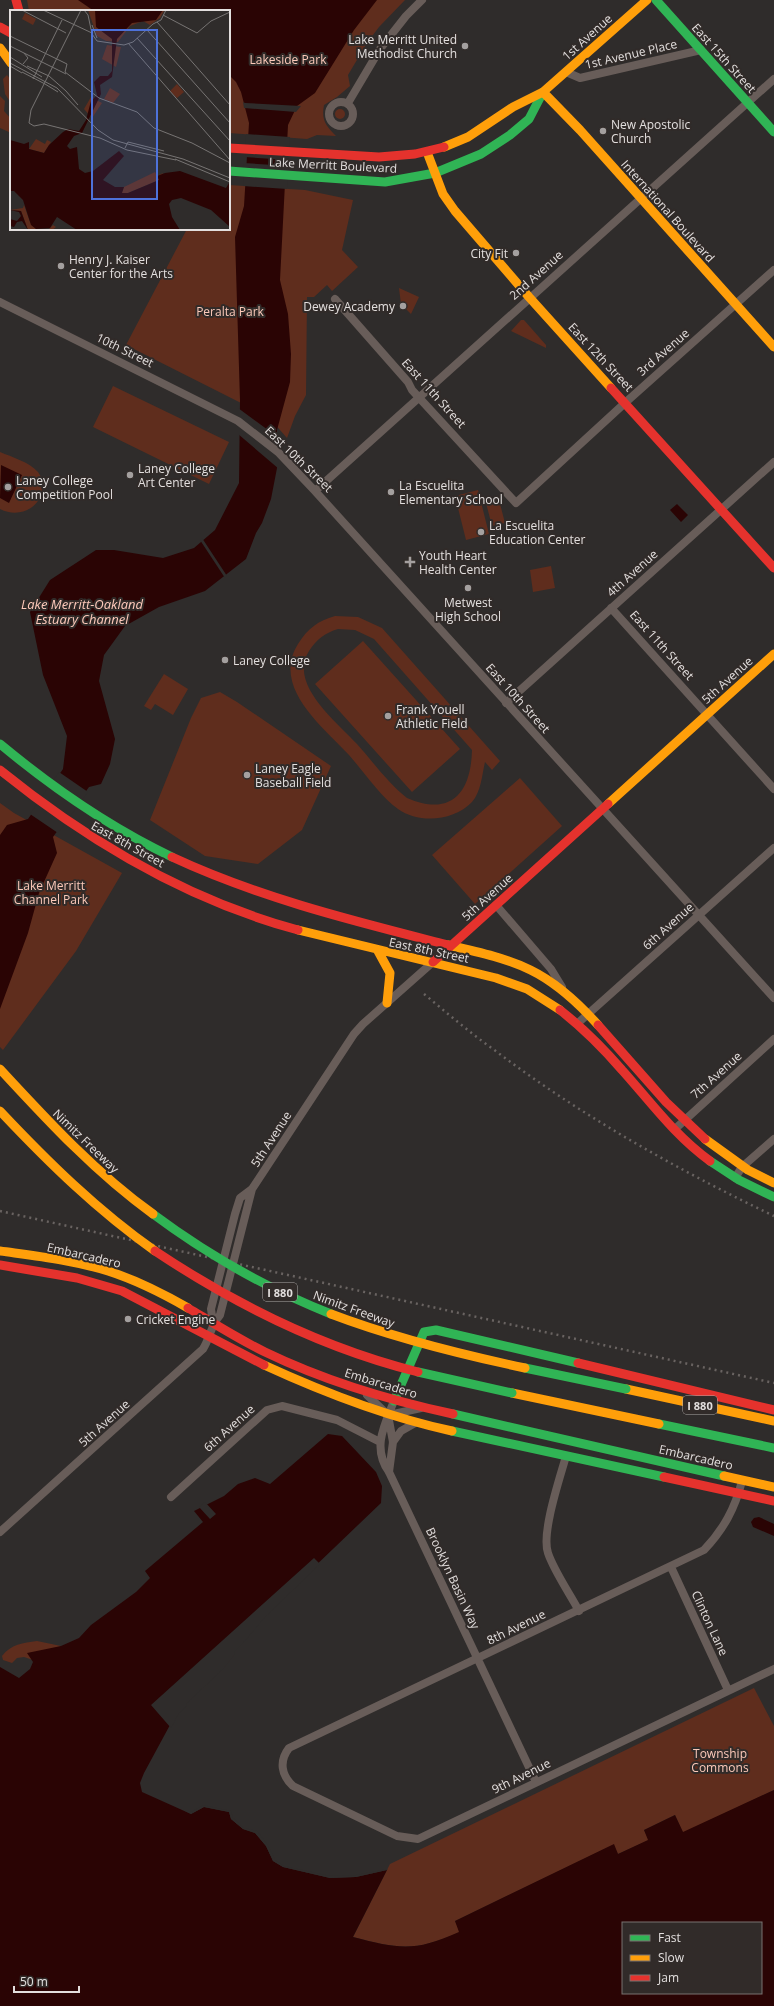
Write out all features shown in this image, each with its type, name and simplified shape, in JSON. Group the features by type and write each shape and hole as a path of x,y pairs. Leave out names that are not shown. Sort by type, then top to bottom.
{"main road":[{"path":"16,0 19,10"},
{"name":"1st Avenue","path":"427,152 452,144 469,136 515,106 544,92 647,0"},
{"name":"East 15th Street","path":"656,0 774,132"},
{"path":"0,27 10,32"},
{"path":"0,48 10,62"},
{"name":"1st Avenue","path":"434,175 460,165 497,145 528,120 544,92"},
{"name":"International Boulevard","path":"544,92 580,130 774,347"},
{"name":"Lake Merritt Boulevard","path":"230,148 379,157 402,156 427,152"},
{"name":"East 12th Street","path":"427,152 434,175 443,194 455,211 529,297 626,402 774,568"},
{"name":"Lake Merritt Boulevard","path":"230,171 385,182 405,181 434,175"},
{"name":"5th Avenue","path":"433,962 774,654"},
{"name":"East 8th Street","path":"0,744 43,779 88,810 172,858 288,904 500,956 519,963 548,978 588,1014 683,1121 718,1152 742,1167 774,1183"},
{"name":"East 8th Street","path":"0,770 33,797 77,829 137,864 210,899 265,921 378,951 433,962 496,978 526,988 554,1004 578,1023 697,1151 735,1178 774,1197"},
{"path":"378,951 390,974 387,1003"},
{"name":"Nimitz Freeway","path":"0,1069 70,1144 127,1195 205,1250 272,1288 341,1318 402,1338 451,1351 774,1421"},
{"name":"I 880","path":"0,1111 60,1174 125,1229 197,1279 257,1312 319,1340 390,1365 451,1380 774,1448"},
{"name":"Embarcadero","path":"0,1251 90,1266 121,1275 162,1295 285,1361 363,1391 394,1401 742,1481 774,1487"},
{"name":"Embarcadero","path":"0,1265 89,1282 121,1291 172,1316 209,1338 298,1381 340,1399 388,1415 415,1423 774,1502"},
{"path":"394,1401 424,1332 436,1330 692,1389 774,1410"}],"street":[{"path":"348,102 380,49 406,16 422,0"},
{"name":"1st Avenue Place","path":"566,72 580,78 701,50"},
{"name":"2nd Avenue","path":"315,491 529,297 774,79"},
{"name":"3rd Avenue","path":"516,503 626,402 774,270"},
{"name":"East 11th Street","path":"335,300 408,382 412,390 420,396 516,503"},
{"name":"10th Street","path":"0,302 221,411 238,421"},
{"name":"East 10th Street","path":"238,421 259,436 297,471 602,810 774,998"},
{"name":"4th Avenue","path":"506,702 774,462"},
{"name":"East 11th Street","path":"611,608 774,789"},
{"name":"6th Avenue","path":"578,1023 774,848"},
{"name":"East 8th Street","path":"496,905 551,969 563,990"},
{"name":"5th Avenue","path":"0,1532 203,1349 209,1338 213,1323 220,1315 252,1189 354,1034 433,962"},
{"name":"7th Avenue","path":"675,1129 774,1039"},
{"path":"735,1178 742,1167 774,1139"},
{"path":"363,1391 388,1415 393,1442 389,1472"},
{"name":"Brooklyn Basin Way","path":"394,1401 380,1442 382,1462 389,1472 536,1782"},
{"name":"6th Avenue","path":"171,1497 267,1410 282,1406 337,1420 380,1442"},
{"path":"388,1415 423,1408"},
{"path":"393,1442 401,1431 415,1423"},
{"path":"566,1456 548,1526 548,1553 579,1611"},
{"name":"8th Avenue","path":"283,1772 282,1763 284,1754 289,1748 579,1611 704,1550 718,1536 732,1513 742,1481"},
{"name":"Clinton Lane","path":"671,1566 728,1690"},
{"name":"9th Avenue","path":"283,1772 287,1781 293,1786 397,1836 409,1839 418,1839 774,1669"}],"green space":[{"name":"Lakeside Park","path":"27,0 405,0 379,27 367,43 348,75 350,86 337,97 324,105 323,115 325,122 336,136 317,135 307,139 230,133 230,10 29,10"},
{"path":"7,75 10,79 10,102 5,94 3,79"},
{"path":"0,96 5,101 4,111 10,118 10,133 0,128"},
{"path":"338,109 342,109 344,110 344,118 338,119 335,116 335,112"},
{"name":"Peralta Park","path":"230,185 305,190 353,200 342,250 358,267 332,291 327,285 314,297 307,297 306,395 295,416 287,438 272,421 243,404 126,345 186,230 230,230"},
{"path":"399,288 419,297 411,314 401,304"},
{"path":"521,320 524,320 546,345 546,348 511,331"},
{"path":"113,386 229,442 209,484 93,427"},
{"path":"0,452 25,463 38,472 42,480 43,489 36,504 29,509 20,512 10,512 0,509"},
{"path":"478,490 489,534 466,540 455,496"},
{"path":"499,500 505,523 492,526 486,503"},
{"path":"551,566 555,588 533,592 530,570"},
{"path":"335,616 358,617 382,628 500,761 492,770 485,762 481,783 475,798 465,808 446,817 426,818 406,814 391,804 349,755 314,719 295,691 291,676 291,660 298,644 310,629","holes":["338,629 355,630 374,639 472,750 468,778 463,789 456,797 447,802 436,805 422,803 407,798 387,779 357,744 327,713 309,689 305,676 304,664 312,647 322,637"]},
{"name":"Frank Youell Athletic Field","path":"363,641 460,749 412,792 315,684"},
{"path":"164,674 188,689 173,715 155,704 151,710 144,706"},
{"name":"Laney Eagle Baseball Field","path":"220,692 331,766 302,830 258,864 205,856 150,820 191,718 201,698"},
{"path":"520,778 562,826 475,904 432,855"},
{"name":"Lake Merritt Channel Park","path":"0,803 14,813 122,873 76,951 3,1050 0,1047"},
{"path":"37,1641 61,1646 36,1661 24,1657 17,1658 12,1663 3,1660 2,1656 9,1649 22,1643"},
{"name":"Township Commons","path":"754,1688 774,1726 774,1790 683,1833 675,1815 644,1830 649,1840 618,1854 613,1845 455,1921 460,1932 431,1943 418,1946 395,1946 353,1937 390,1864"}],"water":[{"name":"Lake Merritt-Oakland Estuary Channel","path":"78,0 377,0 354,30 315,93 297,106 288,125 280,280 288,314 291,354 290,382 277,430 277,468 271,499 246,559 205,591 159,607 125,626 104,655 99,681 115,739 110,764 101,784 89,787 53,837 57,853 39,893 28,933 0,1009 0,835 7,825 28,819 63,769 67,736 43,675 30,612 50,580 96,550 114,550 163,558 194,548 215,530 239,483 240,400 235,237 244,206 249,123 241,92 236,82 230,76 230,10 93,10"},
{"name":"Laney College Competition Pool","path":"1,465 22,475 9,503 0,498"},
{"path":"677,504 688,515 681,522 670,510"},
{"path":"328,1434 342,1436 376,1472 382,1486 381,1503 263,1616 177,1712 144,1773 140,1783 142,1792 191,1814 204,1807 229,1812 231,1819 243,1829 255,1833 266,1846 273,1861 283,1867 330,1878 356,1877 387,1870 353,1937 395,1946 418,1946 459,1932 455,1921 614,1844 618,1854 648,1840 644,1830 675,1815 683,1832 774,1790 774,2006 0,2006 0,1667 19,1678 30,1669 33,1662 27,1653 61,1646 79,1638 91,1625 136,1592 150,1578 145,1571 203,1522 194,1511 224,1496 238,1484 255,1478 270,1484"},
{"path":"759,1517 774,1524 774,1536 753,1527 751,1522 754,1518"}],"pier":[{"path":"243,102 301,106 296,112 244,108"},
{"path":"246,134 290,137 288,160 245,157"},
{"path":"244,163 288,166 287,189 243,186"},
{"path":"238,408 279,438 279,469 238,434"},
{"path":"202,538 227,576 225,578 200,540"},
{"path":"59,772 88,792 58,833 30,814"},
{"path":"205,1502 216,1514 210,1519 199,1507"},
{"path":"314,1558 320,1564 265,1617 234,1652 235,1654 223,1669 186,1704 187,1706 179,1713 171,1728 151,1705"},
{"path":"203,1805 231,1811 233,1818 244,1828 257,1831 268,1845 275,1860 284,1866 330,1876 356,1875 388,1869 356,1877 330,1878 283,1867 273,1861 266,1846 255,1833 243,1829 231,1819 229,1812 204,1807 191,1814 185,1811 187,1810 191,1812"}],"railway":[{"path":"424,994 475,1036 526,1073 594,1118 665,1160 774,1216"},
{"path":"0,1211 774,1383"}],"traffic: fast":[{"path":"656,0 774,132"},
{"path":"230,171 385,182 435,173 481,154 510,135 529,119 543,92"},
{"path":"0,744 40,776 82,806 126,833 172,857"},
{"path":"710,1161 739,1180 774,1197"},
{"path":"153,1214 195,1243 239,1270 284,1294 331,1314"},
{"path":"394,1401 424,1332 436,1330 578,1363"},
{"path":"525,1368 626,1389"},
{"path":"418,1372 512,1393"},
{"path":"453,1414 724,1476"},
{"path":"659,1424 774,1448"},
{"path":"452,1431 664,1477"}],"traffic: slow":[{"path":"543,92 647,0"},
{"path":"0,48 10,62"},
{"path":"543,92 580,130 774,347"},
{"path":"444,147 468,137 513,107 543,92"},
{"path":"427,152 443,194 455,211 529,297 611,388"},
{"path":"608,804 774,654"},
{"path":"298,930 496,978 527,989 560,1010"},
{"path":"448,945 494,956 530,970 547,979 580,1006 598,1025"},
{"path":"378,951 390,973 387,1003"},
{"path":"0,1069 73,1146 92,1164 153,1214"},
{"path":"0,1111 36,1149 74,1185 113,1219 155,1251"},
{"path":"705,1139 748,1170 774,1183"},
{"path":"0,1251 68,1261 95,1267 129,1278 188,1308"},
{"path":"331,1314 379,1331 427,1345 525,1368"},
{"path":"264,1365 356,1403 404,1419 452,1431"},
{"path":"626,1389 774,1421"},
{"path":"512,1393 659,1424"},
{"path":"724,1476 774,1487"}],"traffic: jam":[{"path":"16,0 19,10"},
{"path":"0,27 10,32"},
{"path":"230,148 379,157 415,154 444,147"},
{"path":"611,388 774,568"},
{"path":"0,770 68,821 141,866 178,885 217,902 298,930"},
{"path":"433,962 608,804"},
{"path":"172,857 205,872 273,897 448,945"},
{"path":"560,1010 600,1046 685,1141 710,1161"},
{"path":"598,1025 666,1102 705,1139"},
{"path":"155,1251 248,1307 281,1323 348,1351 418,1372"},
{"path":"0,1265 77,1278 122,1291 264,1365"},
{"path":"188,1308 255,1347 311,1372 357,1389 453,1414"},
{"path":"578,1363 774,1410"},
{"path":"664,1477 774,1501"}],"place":[{"name":"Lake Merritt United Methodist Church","path":"465,46"},
{"name":"New Apostolic Church","path":"603,131"},
{"name":"City Fit","path":"516,253"},
{"name":"Henry J. Kaiser Center for the Arts","path":"61,266"},
{"name":"Dewey Academy","path":"403,306"},
{"name":"Laney College Art Center","path":"130,475"},
{"name":"Laney College Competition Pool","path":"8,487"},
{"name":"La Escuelita Elementary School","path":"391,492"},
{"name":"La Escuelita Education Center","path":"481,532"},
{"name":"Youth Heart Health Center","path":"410,562"},
{"name":"Metwest High School","path":"468,588"},
{"name":"Laney College","path":"225,660"},
{"name":"Frank Youell Athletic Field","path":"388,716"},
{"name":"Laney Eagle Baseball Field","path":"247,775"},
{"name":"Cricket Engine","path":"128,1319"}]}
